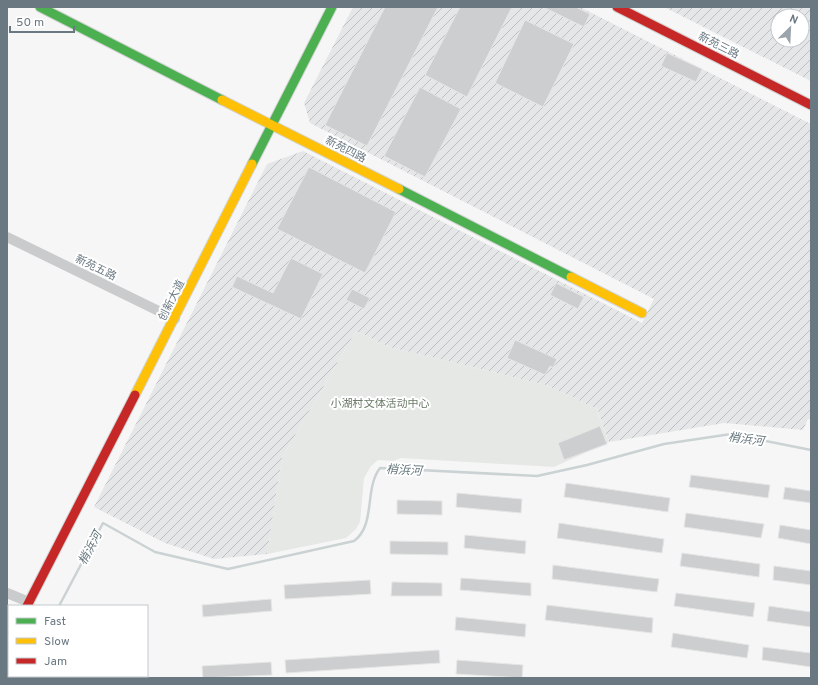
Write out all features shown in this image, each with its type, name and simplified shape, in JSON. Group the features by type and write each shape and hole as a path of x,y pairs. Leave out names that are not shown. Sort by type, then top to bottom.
{"street":[{"name":"新苑四路","path":"40,7 642,312"},
{"name":"创新大道","path":"28,604 332,7"},
{"name":"新苑三路","path":"617,7 811,105"},
{"name":"新苑五路","path":"7,237 174,319"},
{"path":"7,593 28,604"}],"shaded area":[{"path":"353,7 580,7 811,124 811,420 808,419 803,430 724,423 609,442 598,412 599,410 546,385 389,347 356,331 282,458 267,554 214,559 165,543 94,507 267,164 303,151 642,323 654,299 310,123 304,103"},
{"path":"664,7 811,7 811,81"}],"green space":[{"name":"小湖村文体活动中心","path":"356,331 389,347 546,385 599,410 598,413 609,442 554,467 401,458 393,461 378,460 371,466 364,478 360,522 356,529 346,538 267,554 282,458"}],"building":[{"path":"385,7 438,7 367,146 325,125"},
{"path":"460,7 512,7 467,97 425,75"},
{"path":"543,7 576,7 590,14 584,27"},
{"path":"525,20 574,44 543,107 495,83"},
{"path":"667,53 702,69 696,82 661,66"},
{"path":"420,87 461,109 425,177 384,156"},
{"path":"309,167 396,212 365,273 277,229"},
{"path":"291,258 323,274 301,319 232,287 237,276 273,293"},
{"path":"556,283 584,297 578,309 550,295"},
{"path":"352,289 370,298 364,309 346,300"},
{"path":"515,340 557,359 553,368 550,366 545,375 507,358"},
{"path":"600,426 607,444 564,460 558,443"},
{"path":"691,475 770,485 768,498 689,487"},
{"path":"566,483 670,498 668,512 564,497"},
{"path":"785,487 811,491 811,503 783,499"},
{"path":"457,493 522,499 521,513 456,507"},
{"path":"397,500 442,501 442,515 397,514"},
{"path":"686,513 764,524 761,538 684,527"},
{"path":"559,523 664,539 662,553 557,538"},
{"path":"780,525 811,530 811,544 778,538"},
{"path":"465,535 526,541 525,554 464,548"},
{"path":"390,541 448,542 448,555 390,554"},
{"path":"682,553 760,564 759,577 680,566"},
{"path":"553,565 659,579 657,592 552,579"},
{"path":"774,566 811,571 811,585 773,580"},
{"path":"461,578 531,583 531,596 460,590"},
{"path":"370,580 371,594 285,599 284,585"},
{"path":"392,582 442,583 442,596 391,596"},
{"path":"676,593 755,603 753,617 674,606"},
{"path":"271,599 272,611 203,617 202,605"},
{"path":"547,605 653,618 652,633 545,620"},
{"path":"769,606 811,612 811,627 767,621"},
{"path":"456,617 526,624 525,637 455,630"},
{"path":"673,633 749,645 747,658 671,647"},
{"path":"763,647 811,653 811,667 762,660"},
{"path":"439,650 440,663 286,673 285,660"},
{"path":"457,660 523,665 522,678 456,674"},
{"path":"271,662 272,675 203,678 202,666"}],"waterway":[{"name":"梢浜河","path":"60,605 103,523 155,552 228,569 354,541 361,534 365,526 368,516 372,486 380,468 537,476 587,465 664,444 731,434 811,450"}],"traffic: fast":[{"path":"40,7 222,100"},
{"path":"252,164 332,7"},
{"path":"399,189 571,277"}],"traffic: slow":[{"path":"222,100 399,189"},
{"path":"135,395 252,164"},
{"path":"571,277 642,313"}],"traffic: jam":[{"path":"617,7 811,105"},
{"path":"28,605 135,395"}]}
